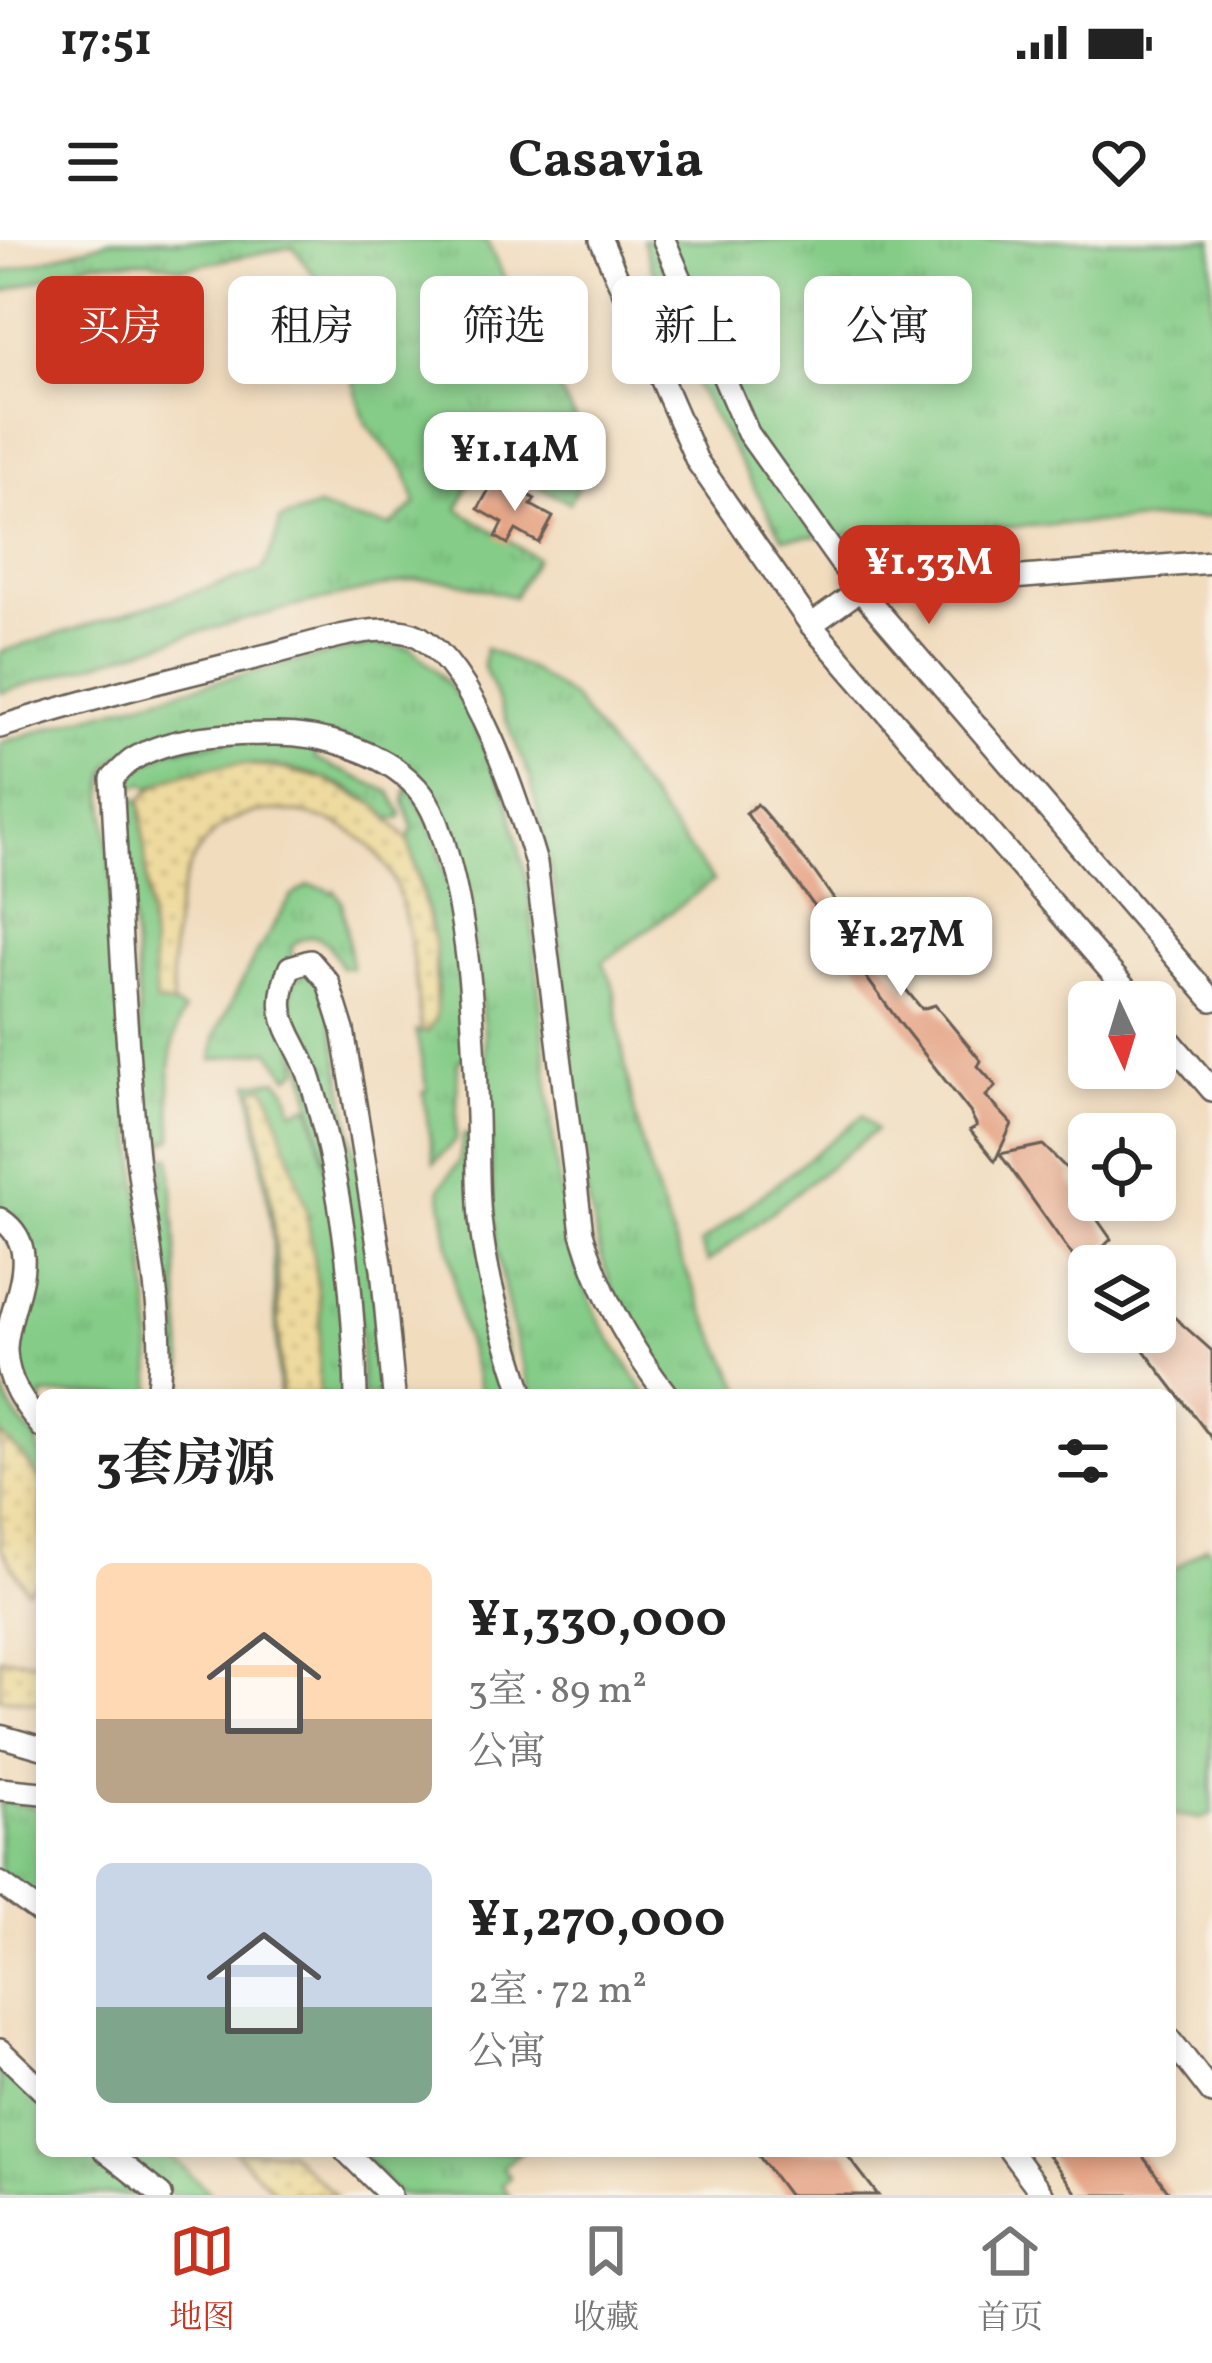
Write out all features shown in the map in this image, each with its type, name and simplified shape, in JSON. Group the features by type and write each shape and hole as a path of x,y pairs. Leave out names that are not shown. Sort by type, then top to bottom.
{"street":[{"path":"601,240 697,460 811,625 1118,981"},
{"path":"664,240 748,433 860,590 1212,1000"},
{"path":"811,625 860,590 1212,562"},
{"path":"0,727 335,639 385,630 416,634 434,648 480,711 531,844 583,1233 595,1274 619,1324 663,1389"},
{"path":"158,1389 158,1324 137,1158 112,779 132,760 180,741 228,734 284,734 333,741 380,760 415,785 441,832 457,888 467,955 482,1235 491,1290 521,1389"},
{"path":"356,1389 347,1238 332,1155 309,1074 286,1032 280,988 290,968 310,961 328,982 343,1030 382,1269 393,1389"},
{"path":"1176,1048 1212,1090"},
{"path":"0,1220 10,1226 22,1250 23,1277 6,1350 13,1387 36,1419"},
{"path":"0,1736 36,1746"},
{"path":"0,1789 36,1792"},
{"path":"0,1883 36,1910"},
{"path":"1176,2046 1212,2092"},
{"path":"0,2050 36,2084"},
{"path":"113,2157 161,2195"},
{"path":"352,2157 390,2195"},
{"path":"1014,2157 1042,2195"}],"green space":[{"path":"111,240 486,240 503,276 420,276 420,384 556,384 595,456 569,503 481,455 458,509 536,558 514,597 453,581 416,579 192,634 0,693 0,652 262,571 280,520 318,507 391,526 416,504 406,472 366,424 354,384 396,384 396,276 315,276 293,247 183,268 148,261 92,262 36,276 36,281 0,293 0,273"},
{"path":"643,240 1212,240 1212,517 783,538 695,384 780,384 780,276 654,276"},
{"path":"375,644 411,648 465,705 508,801 529,889 555,1157 568,1231 580,1277 601,1324 643,1389 530,1389 496,1247 484,1029 465,877 433,791 416,773 339,737 134,749 108,770 104,793 151,1326 152,1389 36,1389 36,1406 14,1363 16,1326 29,1277 0,1209 0,743 280,665"},
{"path":"485,648 530,669 573,698 713,881 602,963 614,988 633,1107 671,1234 742,1389 673,1389 613,1292 581,1167 554,886 531,780 483,665"},
{"path":"245,739 316,748 315,759 390,792 402,814 389,818 327,779 277,767 227,765 150,787 143,783 123,787 122,778 171,750"},
{"path":"407,787 424,813 447,878 468,1057 458,1061 456,1140 434,1163 416,1031 428,1032 435,1013 436,964 428,910 408,840 413,827 404,802"},
{"path":"130,795 141,801 156,1002 184,1011 171,1058 173,1139 163,1143 163,1154 151,1161 146,1155 122,801"},
{"path":"309,885 334,890 342,902 352,968 341,967 328,945 316,937 292,945 291,961 284,968 299,1069 289,1077 269,1050 212,1060 216,1033 256,954 292,896"},
{"path":"312,971 328,1000 366,1215 387,1389 362,1389 360,1319 294,1021 293,983"},
{"path":"278,1080 287,1090 293,1111 310,1105 332,1195 346,1389 319,1389 320,1307 306,1207 270,1095 279,1389 272,1231 250,1083"},
{"path":"863,1115 876,1130 708,1262 700,1244"},
{"path":"471,1134 512,1389 479,1389 460,1318 440,1188 459,1162 464,1135"},
{"path":"171,1157 185,1389 168,1389 148,1193 162,1183 164,1158"},
{"path":"0,1381 15,1414 36,1438 36,1475 25,1459 0,1434"},
{"path":"1207,1546 1212,1553 1212,1815 1200,1819 1176,1815 1176,1568"},
{"path":"0,1802 36,1807 36,1902 0,1875"},
{"path":"0,2062 36,2095 36,2157 103,2157 151,2195 0,2195"},
{"path":"172,2157 213,2195 172,2195 127,2159"},
{"path":"364,2157 514,2157 502,2167 510,2177 502,2185 509,2195 399,2195"}],"sand":[{"path":"241,764 323,779 377,806 408,840 435,945 436,1017 428,1032 421,1030 407,923 387,867 352,832 304,814 263,812 231,821 207,840 190,867 179,899 173,1005 156,1003 141,801 172,778"},
{"path":"264,1086 270,1095 306,1207 320,1307 319,1389 281,1389 277,1263 254,1089"},
{"path":"0,1434 36,1475 36,1583 27,1590 0,1547"},
{"path":"0,1658 36,1661 36,1702 0,1698"},
{"path":"240,2157 294,2157 335,2195 278,2195"}],"building":[{"path":"492,484 517,497 521,491 535,499 531,505 553,517 539,543 516,530 508,544 496,537 503,523 478,509"},
{"path":"757,804 922,1009 935,1005 981,1061 978,1066 996,1086 986,1096 1012,1124 995,1161 970,1130 977,1126 970,1112 746,813"},
{"path":"1043,1145 1068,1170 1068,1221 1098,1221 1111,1239 1105,1245 1068,1245 1068,1249 1000,1154"},
{"path":"1176,1319 1212,1351 1212,1439 1146,1353 1176,1353"},
{"path":"760,2157 849,2157 878,2195 788,2195"},
{"path":"1050,2157 1143,2157 1171,2195 1078,2195"}]}
